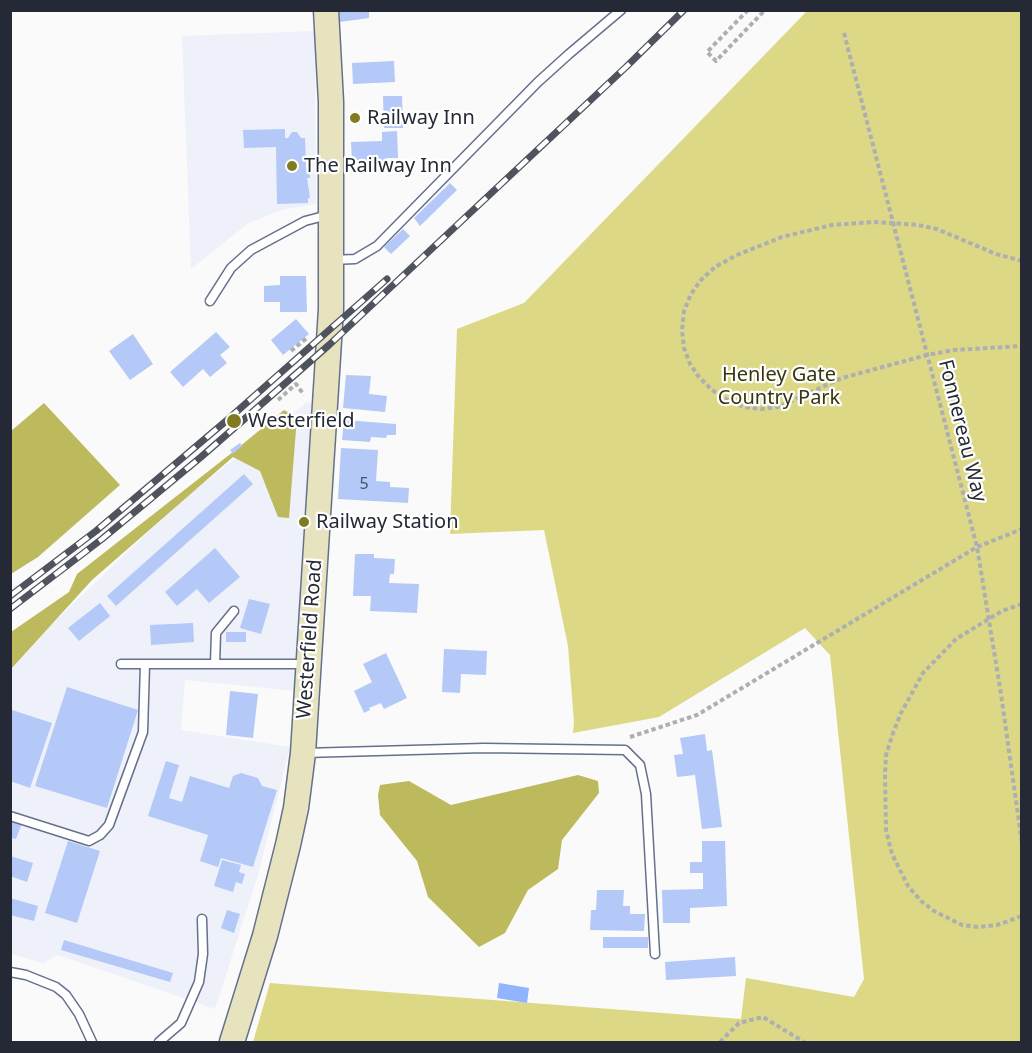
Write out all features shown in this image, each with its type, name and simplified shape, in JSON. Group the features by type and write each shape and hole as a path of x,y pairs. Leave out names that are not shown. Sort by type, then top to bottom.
{"main road":[{"name":"Westerfield Road","path":"232,1042 265,936 288,845 296,808 303,753 329,345 332,260 332,214 325,102 326,10"}],"lane":[{"path":"332,260 355,259 377,246 538,82 621,10"},
{"path":"210,301 231,268 251,250 305,222 332,214"},
{"path":"215,664 216,633 234,611"},
{"path":"121,664 308,664"},
{"path":"10,816 89,841 100,835 109,825 143,732 145,664"},
{"path":"303,753 484,748 625,750 640,765 646,794 655,954"},
{"path":"159,1042 181,1023 199,982 203,954 202,919"},
{"path":"10,972 26,975 56,987 66,995 79,1014 92,1042"}],"path":[{"path":"748,10 707,52 716,61 765,10"},
{"name":"Fonnereau Way","path":"844,33 976,547 1001,694 1022,843"},
{"path":"1022,261 996,254 937,229 918,225 855,223 807,230 747,251 715,267 701,280 691,294 684,311 682,330 684,348 699,378 726,399 744,407 761,409 778,407 843,378 927,355 954,350 1022,346"},
{"path":"278,400 296,384 305,396 313,395"},
{"path":"604,748 697,715 976,547 1022,529"},
{"path":"1022,604 1002,611 956,639 922,673 901,713 886,755 885,774 886,830 892,854 908,886 934,911 962,925 978,927 997,925 1022,916"},
{"path":"720,1042 739,1023 763,1017 804,1042"}],"shaded area":[{"path":"315,31 316,204 281,210 247,224 191,269 182,36"},
{"path":"307,402 312,404 297,626 296,691 185,680 181,730 290,747 258,875 215,1009 58,955 43,963 11,954 10,658 60,616 181,501"},
{"path":"44,403 120,485 38,557 11,574 11,431"},
{"path":"284,410 297,417 289,518 278,517 260,471 233,457 92,580 11,669 11,632 69,592 77,574"},
{"path":"578,775 598,781 599,793 562,840 558,869 528,890 505,933 479,947 428,897 417,861 380,815 378,795 380,785 409,781 451,805"}],"green space":[{"name":"Henley Gate Country Park","path":"807,11 1021,11 1021,1042 253,1042 270,983 741,1019 746,978 854,997 864,979 830,655 805,628 659,717 573,733 568,646 544,530 450,534 457,329 524,303"}],"water":[{"path":"499,983 529,988 527,1003 497,998"}],"building":[{"path":"339,10 369,10 369,18 340,22"},
{"path":"394,61 395,82 353,84 352,63"},
{"path":"383,96 402,96 403,128 384,128"},
{"name":"The Railway Inn","path":"285,129 285,138 288,138 292,132 297,132 301,138 305,138 306,166 307,170 310,170 310,178 307,178 310,198 308,198 308,203 277,204 276,147 244,148 243,130"},
{"path":"397,131 398,158 387,158 387,161 352,162 351,142 382,141 382,132"},
{"path":"450,183 457,190 420,226 414,218"},
{"path":"403,229 410,236 391,254 384,247"},
{"path":"280,276 306,276 307,312 280,312 280,302 264,302 264,286 280,285"},
{"path":"296,319 309,334 283,355 271,340"},
{"path":"216,332 230,347 220,355 227,363 210,377 203,369 183,387 170,372"},
{"path":"133,334 153,364 130,380 109,351"},
{"path":"346,375 371,376 369,394 387,396 385,412 343,408"},
{"path":"344,420 396,424 396,435 387,435 386,438 371,437 370,442 342,440"},
{"path":"240,443 242,446 233,454 230,450"},
{"path":"341,448 378,450 376,481 390,482 390,487 409,488 408,503 338,499"},
{"path":"244,474 253,484 116,606 107,596"},
{"path":"215,548 240,577 209,603 197,589 177,606 165,592"},
{"path":"355,554 374,554 374,558 395,559 394,574 390,574 389,583 419,584 417,613 370,611 371,596 353,596"},
{"path":"249,599 270,604 261,634 240,628"},
{"path":"100,603 110,616 79,641 68,628"},
{"path":"193,623 194,642 151,645 150,625"},
{"path":"226,632 246,632 246,642 226,642"},
{"path":"444,649 487,651 486,675 461,674 460,693 442,692"},
{"path":"386,653 407,698 384,709 381,703 364,713 354,691 372,682 363,664"},
{"path":"67,687 138,710 107,808 35,786"},
{"path":"230,691 258,694 253,738 226,735"},
{"path":"12,710 52,723 30,788 10,781"},
{"path":"705,734 707,751 712,750 722,827 702,829 695,775 677,777 674,755 683,754 680,738"},
{"path":"166,761 179,765 169,798 182,802 190,776 229,788 233,776 241,773 258,778 262,786 277,790 253,867 221,858 218,867 200,861 208,835 148,816"},
{"path":"10,819 22,823 16,839 10,838"},
{"path":"68,841 100,851 77,923 45,913"},
{"path":"702,841 725,841 727,906 690,908 690,923 663,923 662,890 703,889 703,873 690,873 690,862 702,862"},
{"path":"10,856 33,863 27,882 10,876"},
{"path":"222,860 241,865 239,872 245,874 242,884 236,882 233,892 214,886"},
{"path":"597,890 624,890 623,906 630,906 630,914 645,914 644,931 590,930 591,910 596,910"},
{"path":"10,898 38,906 34,921 10,915"},
{"path":"227,910 240,914 234,933 221,928"},
{"path":"603,937 648,937 648,948 603,948"},
{"path":"64,940 173,973 170,982 61,950"},
{"path":"735,957 736,976 666,980 665,962"}],"railway":[{"path":"10,609 102,539 201,457 329,345 684,10"},
{"path":"10,596 96,531 226,421 387,279"}],"place":[{"name":"Railway Inn","path":"355,118"},
{"name":"The Railway Inn","path":"292,166"},
{"name":"Westerfield","path":"234,421"},
{"name":"Railway Station","path":"304,522"}]}
